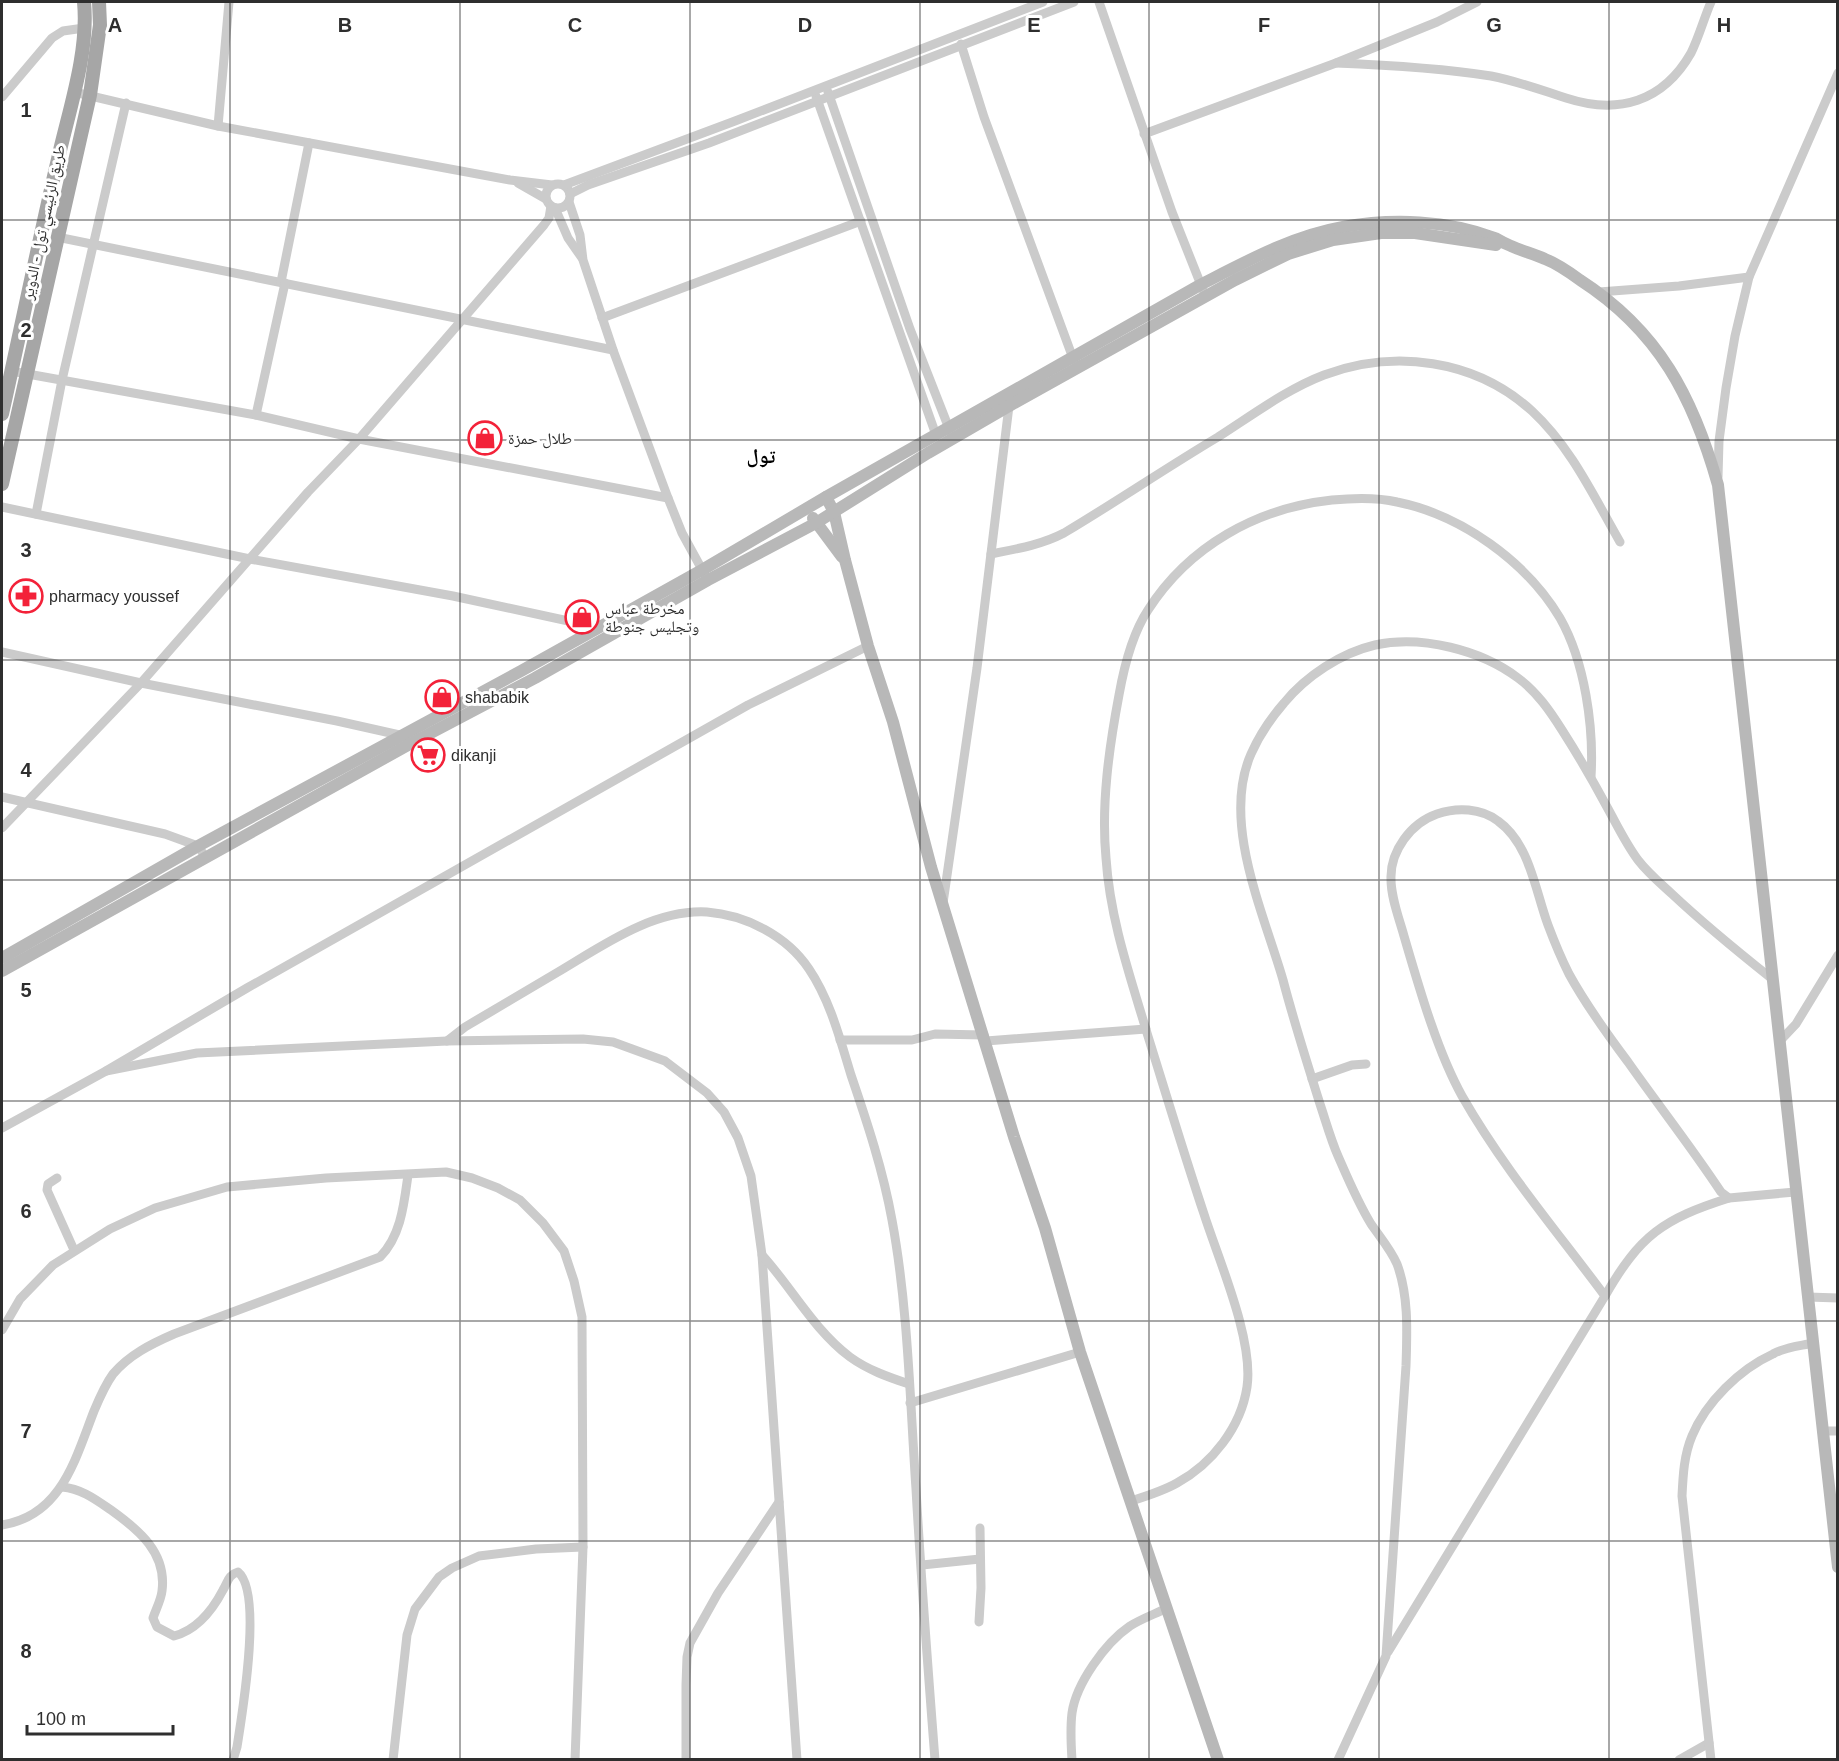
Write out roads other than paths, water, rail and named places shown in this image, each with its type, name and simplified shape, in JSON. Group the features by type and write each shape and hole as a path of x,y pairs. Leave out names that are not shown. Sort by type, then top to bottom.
{"main road":[{"name":"طريق الرئيسي تول - الدوير","path":"2,414 40,235 74,92 84,28 84,2"},
{"name":"طريق الرئيسي تول - الدوير","path":"2,484 90,95 100,25 99,2"}],"street":[{"path":"218,126 229,2"},
{"path":"510,180 551,204 563,207 570,198 588,186 663,160 1043,2"},
{"path":"828,91 1074,2"},
{"path":"1099,2 1144,134 1200,285 1207,296"},
{"path":"1144,134 1336,63 1437,22 1477,2"},
{"path":"1336,63 1407,67 1491,76 1536,87 1588,104 1622,104 1645,98 1663,88 1679,72 1692,51 1711,2"},
{"path":"2,97 52,38 63,31 84,28"},
{"path":"961,44 984,117 1075,362"},
{"path":"1838,73 1749,277 1726,388 1719,441 1718,485 1838,1568"},
{"path":"828,91 885,257 889,285 936,435"},
{"path":"74,92 218,126 510,180 552,185 564,185 816,96"},
{"path":"816,96 875,260 889,285 951,432"},
{"path":"36,514 62,380 126,104"},
{"path":"256,415 309,143"},
{"path":"552,185 547,191 551,204 568,238 583,260"},
{"path":"564,185 580,235 583,260 613,350 682,533 705,575"},
{"path":"2,828 141,683 308,492 359,439 544,225 549,218 551,204"},
{"path":"602,318 861,221"},
{"path":"2,971 8,956 198,846 405,740 527,682 603,639 807,508 936,435 951,432 1009,406 1075,362 1200,285 1284,244 1323,231 1388,222 1419,222 1461,229 1495,238 1509,246 1554,263 1599,292 1624,313 1657,350 1674,376 1697,420 1718,485"},
{"path":"8,956 206,858 596,627 816,523 951,432 1075,362 1288,254 1355,236 1381,233 1415,233 1509,246"},
{"path":"57,237 613,350"},
{"path":"875,260 885,257"},
{"path":"1599,292 1679,286 1749,277"},
{"path":"991,554 1019,549 1064,533 1310,381 1361,364 1390,360 1439,364 1466,372 1491,382 1515,398 1539,419 1564,447 1620,542"},
{"path":"11,371 256,415 359,439 668,498"},
{"path":"943,904 977,668 1009,406"},
{"path":"826,497 834,512 868,646 893,722 915,811 1014,1137 1045,1228 1080,1352 1218,1760"},
{"path":"1131,1501 1177,1484 1196,1472 1210,1458 1232,1429 1242,1411 1248,1376 1248,1358 1239,1321 1203,1214 1123,953 1113,912 1105,855 1106,800 1119,693 1136,636 1149,609 1173,579 1214,542 1233,530 1272,512 1320,502 1365,499 1394,501 1418,507 1461,526 1508,557 1544,595 1559,616 1569,637 1584,682 1591,742 1591,777"},
{"path":"2,507 250,560 453,596 596,627 603,639"},
{"path":"807,508 845,560"},
{"path":"1386,1656 1406,1366 1405,1306 1397,1266 1369,1221 1336,1152 1256,892 1244,843 1241,819 1243,782 1251,754 1264,730 1294,691 1324,668 1367,647 1417,643 1463,652 1502,667 1520,679 1547,708 1591,777 1629,845 1649,873 1711,930 1771,978"},
{"path":"2,1128 748,705 868,646"},
{"path":"2,652 405,740"},
{"path":"521,671 527,682"},
{"path":"2,797 145,828 198,846 206,858"},
{"path":"1605,1296 1530,1200 1483,1130 1451,1075 1410,955 1390,879 1397,850 1414,827 1437,814 1463,809 1487,813 1509,830 1522,850 1548,927 1568,972 1593,1015 1721,1192 1729,1198"},
{"path":"447,1041 465,1027 529,989 636,929 657,920 706,912 744,920 777,936 808,968 822,993 840,1040 872,1139 892,1219 899,1263 909,1384 935,1760"},
{"path":"1779,1042 1796,1024 1838,955"},
{"path":"840,1040 912,1040 935,1034 985,1038 1146,1029"},
{"path":"106,1071 197,1053 447,1041 599,1039 636,1049 664,1061 707,1093 724,1112 738,1138 751,1176 762,1255 797,1760"},
{"path":"1312,1078 1366,1064"},
{"path":"2,1330 20,1299 53,1265 74,1250 110,1229 155,1208 227,1186 446,1172 472,1178 520,1200 543,1222 564,1251 582,1317 583,1547 575,1760"},
{"path":"2,1525 26,1518 43,1507 62,1487 100,1397 112,1376 125,1362 150,1344 380,1257 389,1248 399,1225 408,1175"},
{"path":"57,1178 48,1184 47,1190 74,1250"},
{"path":"1338,1760 1386,1656 1624,1264 1640,1244 1659,1228 1684,1213 1729,1198 1795,1192"},
{"path":"762,1255 802,1306 851,1358 871,1370 909,1384"},
{"path":"1808,1297 1838,1298"},
{"path":"1712,1760 1682,1496 1686,1453 1692,1435 1703,1416 1720,1394 1740,1375 1772,1354 1787,1348 1813,1343"},
{"path":"910,1403 1080,1352"},
{"path":"1823,1431 1838,1431"},
{"path":"62,1487 76,1488 89,1494 139,1530 149,1541 159,1562 163,1578 162,1593 153,1618 157,1627 174,1636 185,1633 197,1625 209,1611 231,1575 238,1572 242,1576 248,1607 250,1647 237,1747 233,1760"},
{"path":"686,1760 686,1685 690,1643 718,1593 779,1502"},
{"path":"979,1622 980,1528"},
{"path":"393,1760 407,1635 415,1609 439,1577 478,1556 536,1549 583,1547"},
{"path":"922,1564 980,1559"},
{"path":"1072,1760 1072,1712 1092,1667 1129,1627 1167,1608"},
{"path":"1679,1760 1709,1743"}],"place":[{"name":"طلال حمزة","path":"485,438"},
{"name":"pharmacy youssef","path":"26,596"},
{"name":"مخرطة عباس وتجليس جنوطة","path":"582,617"},
{"name":"shababik","path":"442,697"},
{"name":"dikanji","path":"428,755"}],"district":[{"name":"تول","path":"761,456"}]}
